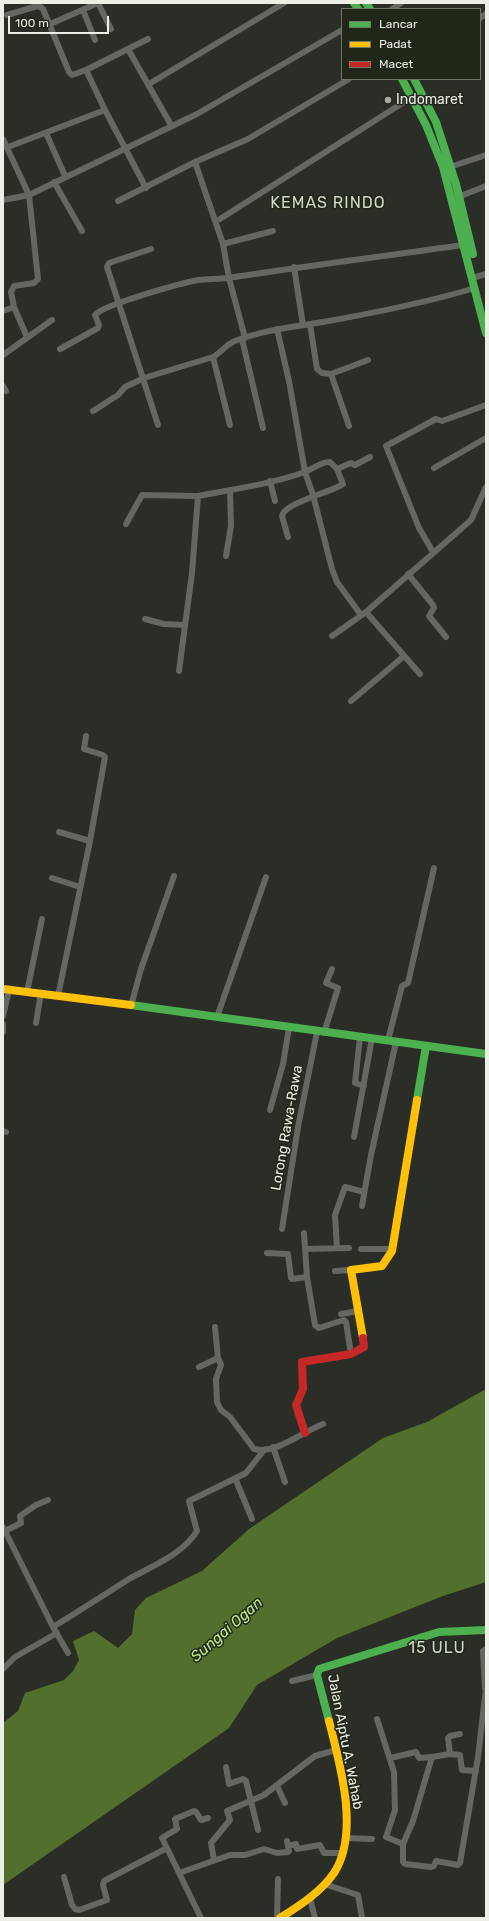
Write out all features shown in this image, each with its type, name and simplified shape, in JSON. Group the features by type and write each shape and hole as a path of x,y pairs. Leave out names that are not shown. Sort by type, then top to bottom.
{"main road":[{"path":"403,80 412,97 456,198 486,304"},
{"path":"415,80 436,122 450,167 464,245 479,276 474,288 486,333"},
{"path":"6,989 486,1054"},
{"path":"305,1433 296,1404 303,1390 302,1362 351,1354 364,1347 351,1270 382,1266 387,1260 392,1249 426,1046"},
{"name":"Jalan Aiptu A. Wahab","path":"282,1917 310,1898 334,1873 343,1853 346,1838 348,1824 347,1806 336,1750 317,1675 318,1670 320,1668 430,1634 450,1631 486,1630"}],"street":[{"path":"48,25 83,7 98,3 111,29"},
{"path":"149,84 284,3"},
{"path":"7,15 39,6 44,12 68,72 74,75 148,39"},
{"path":"83,7 95,40"},
{"path":"3,200 29,194 171,125 197,114 341,31"},
{"path":"128,49 171,125"},
{"path":"86,70 146,188"},
{"path":"118,201 196,162 248,139 347,80"},
{"path":"220,219 421,92"},
{"path":"8,147 105,110"},
{"path":"46,133 65,176"},
{"path":"3,139 29,194 38,279 34,283 12,288 11,292 14,307 27,337"},
{"path":"450,167 486,155"},
{"path":"196,162 223,244 228,278 244,339 264,428"},
{"path":"54,182 82,231"},
{"path":"456,198 486,186"},
{"path":"223,244 273,231"},
{"path":"60,349 98,328 99,325 96,314 118,303 197,280 228,278 294,267 464,245"},
{"path":"151,249 116,260 107,265 158,425"},
{"path":"294,267 317,369 322,373 331,374 368,360"},
{"path":"93,411 118,395 125,387 144,378 213,357 220,354 226,345 244,339 277,329 307,325 441,299 474,288"},
{"path":"3,311 14,307"},
{"path":"3,355 52,320"},
{"path":"277,329 289,381 305,472 313,495 332,569 337,582 363,613 420,674"},
{"path":"213,357 230,425"},
{"path":"331,374 349,426"},
{"path":"433,552 419,528 386,446 436,419 442,421 486,405"},
{"path":"434,468 486,438"},
{"path":"337,469 352,464 355,465 370,458"},
{"path":"126,524 142,495 198,496 305,472 328,461 337,469 342,480 342,485 313,495 282,512 288,537"},
{"path":"270,481 275,501"},
{"path":"332,636 363,613 471,520 486,487"},
{"path":"226,556 231,526 230,490"},
{"path":"179,672 195,544 198,496"},
{"path":"408,574 433,604 434,608 429,616 446,637"},
{"path":"145,619 164,624 185,625"},
{"path":"351,701 404,656"},
{"path":"58,996 90,841 105,757 84,749 86,736"},
{"path":"59,832 90,841"},
{"path":"362,1206 402,986 408,983 434,868"},
{"path":"131,1006 141,969 174,876"},
{"path":"217,1017 266,877"},
{"path":"52,878 80,887"},
{"path":"27,992 42,919"},
{"name":"Lorong Rawa-Rawa","path":"282,1229 298,1127 320,1032 338,988 326,983 332,969"},
{"path":"3,1016 6,989"},
{"path":"36,1023 41,993"},
{"path":"3,1024 3,1032"},
{"path":"270,1110 283,1064 289,1028"},
{"path":"360,1037 355,1083 364,1086"},
{"path":"354,1137 372,1038"},
{"path":"337,1248 335,1215 345,1187 364,1192"},
{"path":"304,1233 307,1277 315,1325 319,1328 344,1320 346,1322 351,1354"},
{"path":"305,1249 349,1248"},
{"path":"361,1249 392,1249"},
{"path":"267,1253 288,1254 291,1278 307,1277"},
{"path":"335,1271 351,1270"},
{"path":"341,1314 358,1311"},
{"path":"215,1327 218,1358 222,1365 216,1379 217,1402 221,1410 230,1417 254,1449 264,1450 273,1447 323,1424"},
{"path":"199,1367 218,1358"},
{"path":"273,1447 285,1482"},
{"path":"3,1669 15,1657 128,1580 168,1558 194,1536 198,1528 189,1501 246,1473 264,1450"},
{"path":"235,1478 252,1519"},
{"path":"48,1500 36,1505 20,1516 21,1523 4,1529 68,1653"},
{"path":"432,1757 414,1821 403,1844 403,1862 405,1864 430,1867 433,1866 436,1861 457,1865 460,1864 476,1772 486,1688 483,1651 486,1649"},
{"path":"292,1681 317,1675"},
{"path":"377,1719 394,1772 395,1810 385,1836 403,1844"},
{"path":"450,1754 448,1738 460,1734"},
{"path":"214,1860 211,1843 230,1820 227,1810 251,1802 277,1786 315,1756 336,1750"},
{"path":"390,1758 416,1752 419,1758 450,1754 460,1755 462,1770 476,1772"},
{"path":"226,1767 229,1784 243,1779 246,1781 258,1830"},
{"path":"277,1786 285,1803"},
{"path":"202,1918 162,1838 177,1829 175,1819 194,1811 201,1820 208,1818"},
{"path":"346,1838 372,1839"},
{"path":"179,1873 230,1855 245,1855 264,1849 277,1853 288,1852 289,1850 287,1843 296,1840 297,1849 318,1844 321,1846 324,1853 343,1853"},
{"path":"64,1877 72,1905 75,1909 80,1910 107,1900 103,1885 104,1881 167,1848"},
{"path":"278,1879 282,1917"},
{"path":"324,1884 358,1895 362,1918"},
{"path":"310,1898 315,1918"}],"water":[{"name":"Sungai Ogan","path":"486,1389 486,1582 443,1596 337,1638 257,1685 229,1728 3,1885 3,1723 18,1711 25,1693 64,1680 73,1671 79,1660 73,1641 94,1631 118,1648 132,1634 135,1610 146,1598 202,1571 249,1529 383,1438 427,1422"}],"traffic: fast":[{"path":"354,3 357,8"},
{"path":"366,3 369,8"},
{"path":"403,80 426,125 443,167 486,333"},
{"path":"415,80 436,122 456,184 473,254"},
{"path":"131,1005 486,1054"},
{"path":"417,1100 426,1046"},
{"path":"329,1721 317,1675 319,1669 439,1632 486,1630"}],"traffic: slow":[{"path":"3,989 131,1005"},
{"path":"363,1338 351,1270 382,1266 392,1251 417,1100"},
{"path":"280,1918 323,1886 334,1873 342,1857 346,1838 347,1819 345,1798 338,1757 329,1721"}],"traffic: jam":[{"path":"305,1433 296,1405 303,1389 302,1362 351,1354 364,1347 363,1338"}],"place":[{"name":"Indomaret","path":"388,100"}],"district":[{"name":"KEMAS RINDO","path":"328,203"},
{"name":"15 ULU","path":"437,1648"}]}
